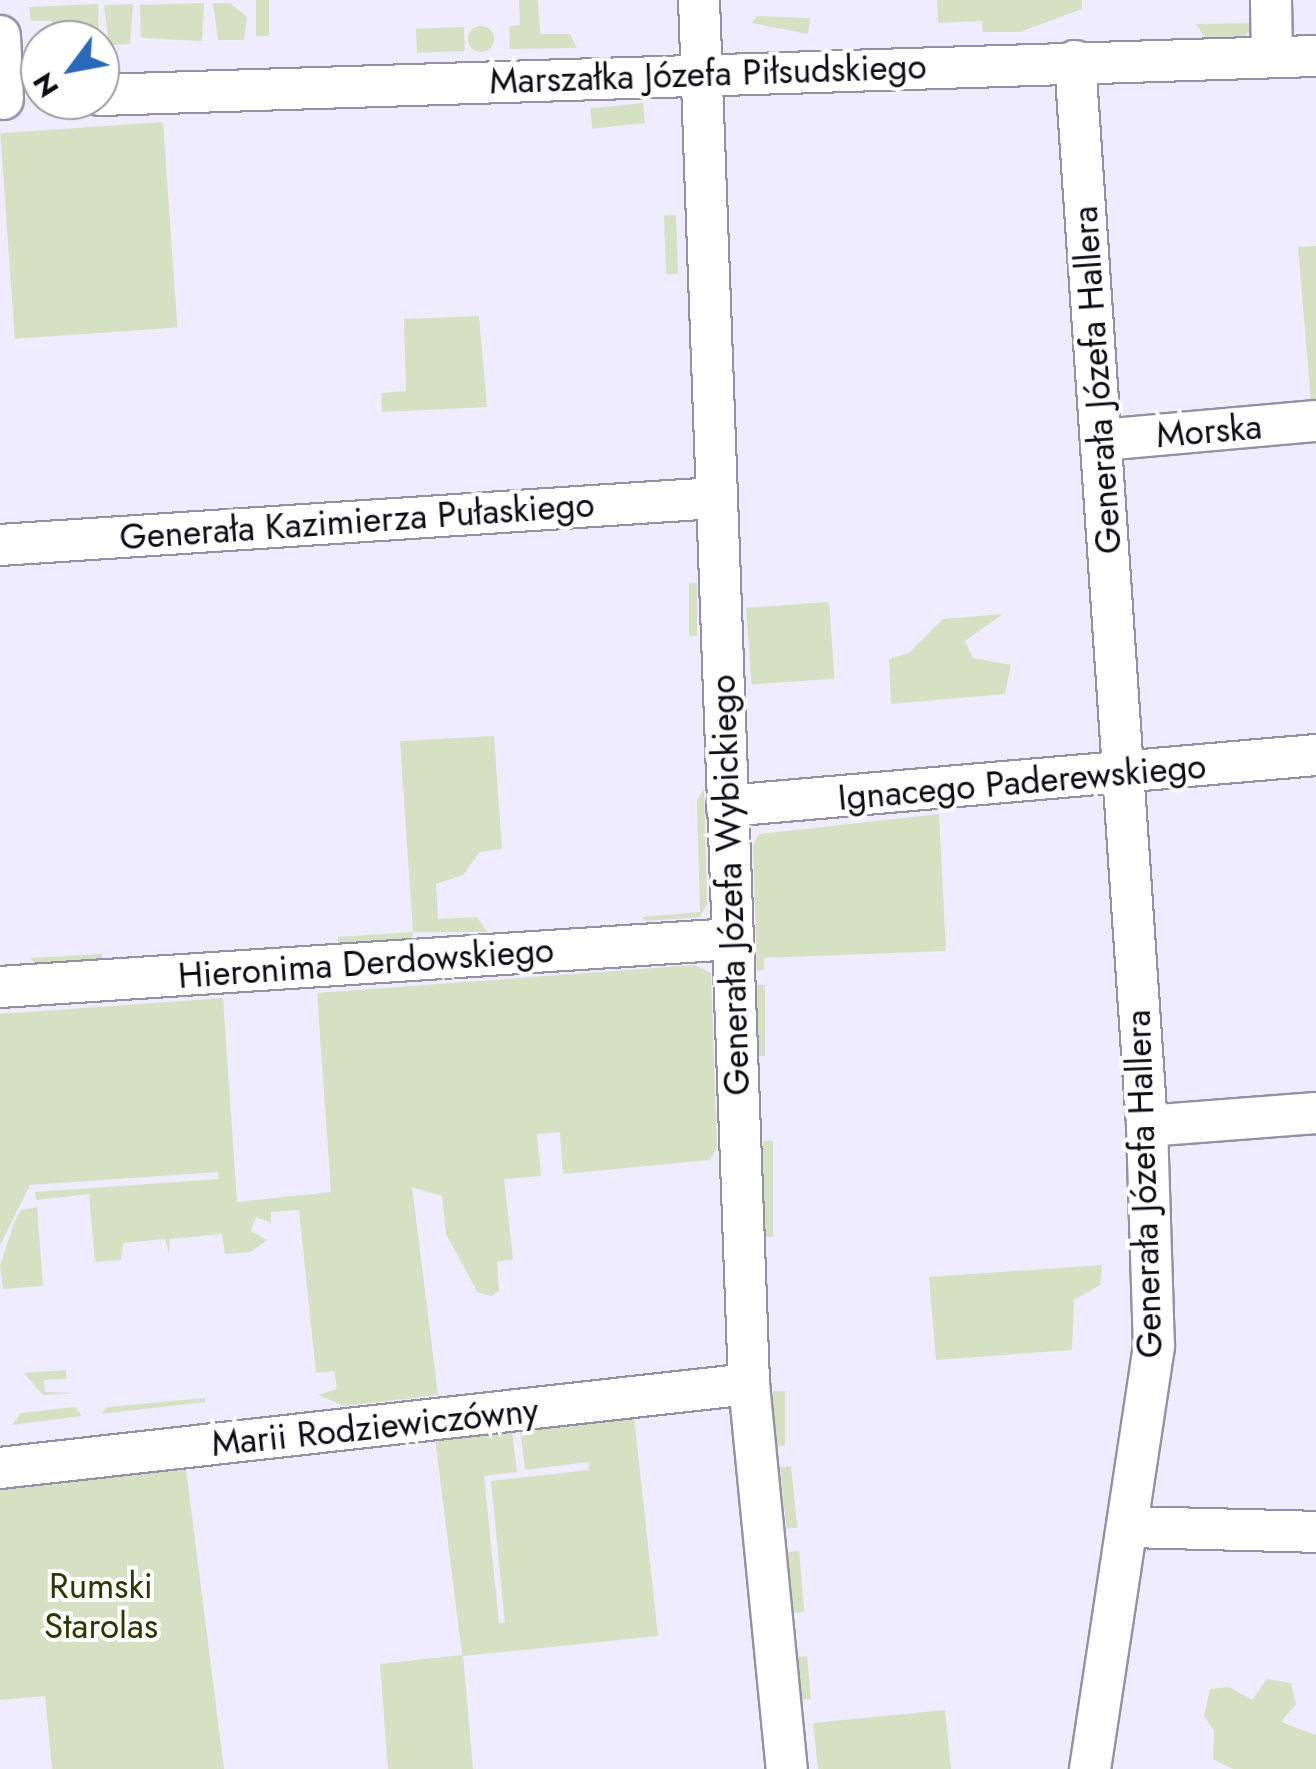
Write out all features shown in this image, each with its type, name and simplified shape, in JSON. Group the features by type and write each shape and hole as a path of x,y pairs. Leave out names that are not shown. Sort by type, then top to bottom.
{"street":[{"name":"Generała Józefa Wybickiego","path":"699,0 749,1384 786,1769"},
{"path":"1271,0 1272,57"},
{"path":"0,36 14,98"},
{"name":"Marszałka Józefa Piłsudskiego","path":"120,94 1316,56"},
{"name":"Generała Józefa Hallera","path":"1075,62 1123,776"},
{"name":"Generała Józefa Hallera","path":"1075,62 1146,1126 1154,1346 1130,1527 1090,1769"},
{"name":"Morska","path":"1102,440 1316,421"},
{"name":"Generała Kazimierza Pułaskiego","path":"0,545 715,498"},
{"name":"Ignacego Paderewskiego","path":"727,806 1123,776 1316,755"},
{"name":"Hieronima Derdowskiego","path":"0,987 732,939"},
{"path":"1146,1126 1316,1113"},
{"name":"Marii Rodziewiczówny","path":"0,1468 749,1384"},
{"path":"1130,1527 1316,1532"}],"green space":[{"path":"256,0 269,0 269,36 256,36"},
{"path":"519,0 538,0 540,34 570,34 577,48 510,49 509,26 520,25"},
{"path":"937,0 1082,0 1082,9 1020,32 983,32 982,21 938,23"},
{"path":"204,3 202,41 141,38 140,5"},
{"path":"213,3 230,3 247,17 244,40 218,40"},
{"path":"98,4 98,20 31,20 29,7"},
{"path":"133,4 130,44 120,44 120,20 106,20 104,5"},
{"path":"757,16 810,18 808,34 752,23"},
{"path":"1258,23 1240,40 1210,45 1196,24"},
{"path":"481,26 490,30 494,39 490,48 481,52 472,48 468,39 472,30"},
{"path":"464,27 465,51 417,53 416,29"},
{"path":"643,103 645,123 592,128 590,109"},
{"path":"163,122 177,327 15,339 0,133"},
{"path":"664,215 676,215 678,274 666,274"},
{"path":"1316,246 1316,401 1311,402 1298,247"},
{"path":"479,316 487,407 382,412 381,393 406,391 404,319"},
{"path":"689,583 697,583 697,636 689,636"},
{"path":"829,602 834,679 752,685 746,608"},
{"path":"1003,614 965,641 973,658 1011,665 1005,694 891,704 889,659 909,653 943,619"},
{"path":"494,736 502,849 480,852 463,875 436,884 438,919 477,917 487,932 413,932 400,741"},
{"path":"704,789 707,904 700,917 646,921 642,917 700,912 697,800"},
{"path":"939,814 946,951 764,958 764,970 757,971 753,845 759,834"},
{"path":"413,932 412,939 338,943 338,937"},
{"path":"102,954 102,959 35,964 30,958"},
{"path":"695,965 711,973 717,1148 710,1160 563,1174 560,1132 537,1134 541,1176 504,1179 513,1259 497,1262 499,1291 492,1296 478,1293 446,1234 442,1196 412,1187 438,1395 344,1406 318,1395 337,1389 334,1371 316,1373 299,1210 271,1212 271,1223 256,1217 251,1231 267,1240 251,1252 225,1254 222,1234 170,1239 169,1254 165,1239 123,1243 121,1260 95,1262 89,1194 36,1200 35,1192 218,1179 218,1172 30,1185 0,1245 0,1014 223,998 237,1202 331,1192 317,993"},
{"path":"757,985 765,985 765,1056 757,1056"},
{"path":"763,1141 773,1141 773,1237 763,1237"},
{"path":"37,1207 43,1286 3,1289 0,1265 14,1223 21,1210"},
{"path":"1102,1265 1100,1285 1074,1300 1072,1350 936,1360 929,1277"},
{"path":"66,1370 66,1379 44,1380 45,1392 76,1393 43,1395 24,1373"},
{"path":"773,1391 785,1391 785,1446 773,1446"},
{"path":"205,1398 205,1402 101,1414 107,1407"},
{"path":"75,1407 82,1416 12,1425 21,1413"},
{"path":"634,1417 658,1636 463,1656 473,1769 388,1769 380,1664 462,1655 435,1438 512,1430 517,1472 484,1476 499,1623 505,1623 491,1481 589,1470 588,1462 525,1470 520,1429"},
{"path":"791,1466 797,1528 787,1529 780,1467"},
{"name":"Rumski Starolas","path":"186,1469 224,1769 52,1769 45,1696 0,1700 0,1489"},
{"path":"799,1551 804,1612 793,1613 788,1552"},
{"path":"807,1656 811,1699 800,1700 796,1657"},
{"path":"1267,1679 1291,1683 1296,1704 1281,1722 1316,1735 1316,1769 1233,1769 1213,1759 1214,1731 1204,1716 1210,1689 1229,1687 1252,1700"},
{"path":"945,1710 951,1769 818,1769 813,1723"}]}
